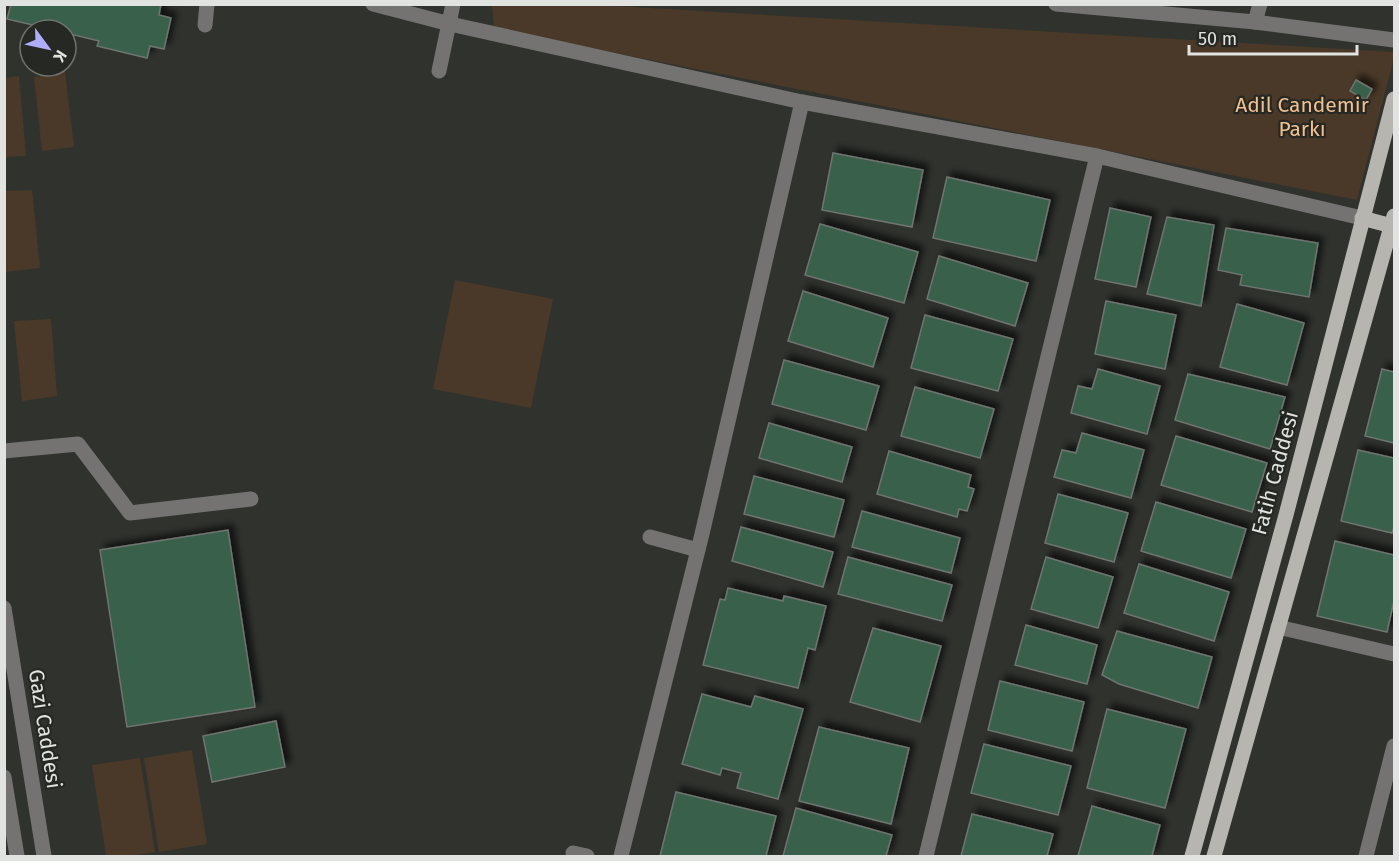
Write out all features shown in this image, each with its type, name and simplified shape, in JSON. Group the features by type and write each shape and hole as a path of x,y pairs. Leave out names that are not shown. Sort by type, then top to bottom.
{"main road":[{"name":"Fatih Caddesi","path":"1192,856 1286,515 1395,99"},
{"path":"1362,218 1394,223"},
{"name":"Fatih Caddesi","path":"1214,856 1394,223"}],"street":[{"path":"205,25 207,4"},
{"path":"373,4 450,24 802,102 1097,156 1362,218"},
{"path":"439,71 453,4"},
{"path":"1056,4 1255,22 1395,40"},
{"path":"1255,22 1260,4"},
{"path":"621,856 698,550 802,102"},
{"path":"926,856 1097,156"},
{"path":"4,451 78,444 130,513 251,499"},
{"path":"650,537 698,550"},
{"name":"Gazi Caddesi","path":"4,608 46,854"},
{"path":"1278,627 1395,654"},
{"path":"1366,856 1389,787 1395,746"},
{"path":"4,777 16,856"}],"green space":[{"name":"Adil Candemir Parkı","path":"492,5 598,5 1394,52 1394,58 1357,200 560,42 494,26"},
{"path":"18,76 19,78 26,156 5,157 5,78"},
{"path":"34,78 66,78 74,147 42,151"},
{"path":"32,190 40,268 5,272 5,191"},
{"path":"455,280 553,299 531,408 433,389"},
{"path":"51,319 57,396 22,401 14,321"},
{"path":"192,750 207,844 159,852 144,758"},
{"path":"140,758 155,852 106,856 92,765"}],"building":[{"path":"11,4 161,4 159,15 171,18 164,49 150,46 147,58 97,46 99,41 78,36 78,18 18,18 18,22 7,19"},
{"path":"1356,80 1372,89 1366,100 1350,91"},
{"path":"833,153 923,170 912,227 822,210"},
{"path":"947,177 1050,200 1036,261 933,238"},
{"path":"1110,208 1151,217 1136,287 1095,279"},
{"path":"1167,217 1214,225 1201,306 1147,294"},
{"path":"820,224 918,252 904,303 805,275"},
{"path":"1226,228 1318,243 1309,297 1240,285 1242,275 1218,270"},
{"path":"939,256 1028,283 1015,326 927,299"},
{"path":"803,291 888,318 873,367 788,341"},
{"path":"1106,301 1176,315 1165,369 1095,354"},
{"path":"1237,304 1304,323 1287,385 1220,367"},
{"path":"925,315 1013,339 998,391 911,368"},
{"path":"784,360 879,386 866,430 772,404"},
{"path":"1098,369 1160,386 1147,434 1071,413 1078,386 1092,389"},
{"path":"1382,369 1394,372 1394,443 1365,436"},
{"path":"1188,374 1285,397 1270,449 1175,420"},
{"path":"915,387 994,409 980,458 901,436"},
{"path":"769,423 852,447 842,482 759,458"},
{"path":"1082,433 1144,450 1131,498 1054,477 1062,450 1076,453"},
{"path":"1176,436 1267,463 1252,512 1161,485"},
{"path":"1358,450 1394,458 1394,527 1392,533 1341,521"},
{"path":"889,451 971,475 968,487 974,489 967,511 959,509 957,517 877,494"},
{"path":"754,476 844,500 834,537 744,514"},
{"path":"1058,494 1128,513 1114,562 1045,543"},
{"path":"1156,502 1246,529 1231,578 1141,551"},
{"path":"862,511 960,538 951,573 852,547"},
{"path":"741,527 833,552 823,587 732,561"},
{"path":"228,530 255,707 127,727 100,550"},
{"path":"1335,541 1394,555 1394,601 1387,632 1317,616"},
{"path":"848,557 952,585 942,621 838,594"},
{"path":"1046,557 1113,577 1098,628 1031,609"},
{"path":"1139,564 1229,592 1214,641 1124,613"},
{"path":"728,588 783,601 784,596 826,606 815,650 808,648 798,688 703,665 720,599 725,600"},
{"path":"1026,625 1097,645 1087,684 1015,665"},
{"path":"873,628 941,646 920,722 850,702"},
{"path":"1117,631 1212,657 1198,708 1119,684 1102,675"},
{"path":"1000,681 1084,702 1072,751 988,730"},
{"path":"702,694 751,707 755,696 803,709 778,799 737,788 741,773 722,768 720,775 682,764"},
{"path":"1107,709 1186,729 1165,808 1087,788"},
{"path":"276,721 285,767 212,782 203,736"},
{"path":"819,727 909,748 891,824 799,801"},
{"path":"984,744 1071,766 1058,815 971,793"},
{"path":"676,792 776,816 766,856 660,856"},
{"path":"1092,806 1160,825 1152,856 1078,856"},
{"path":"796,808 892,835 886,856 783,856"},
{"path":"972,814 1053,834 1047,856 961,856"}]}
